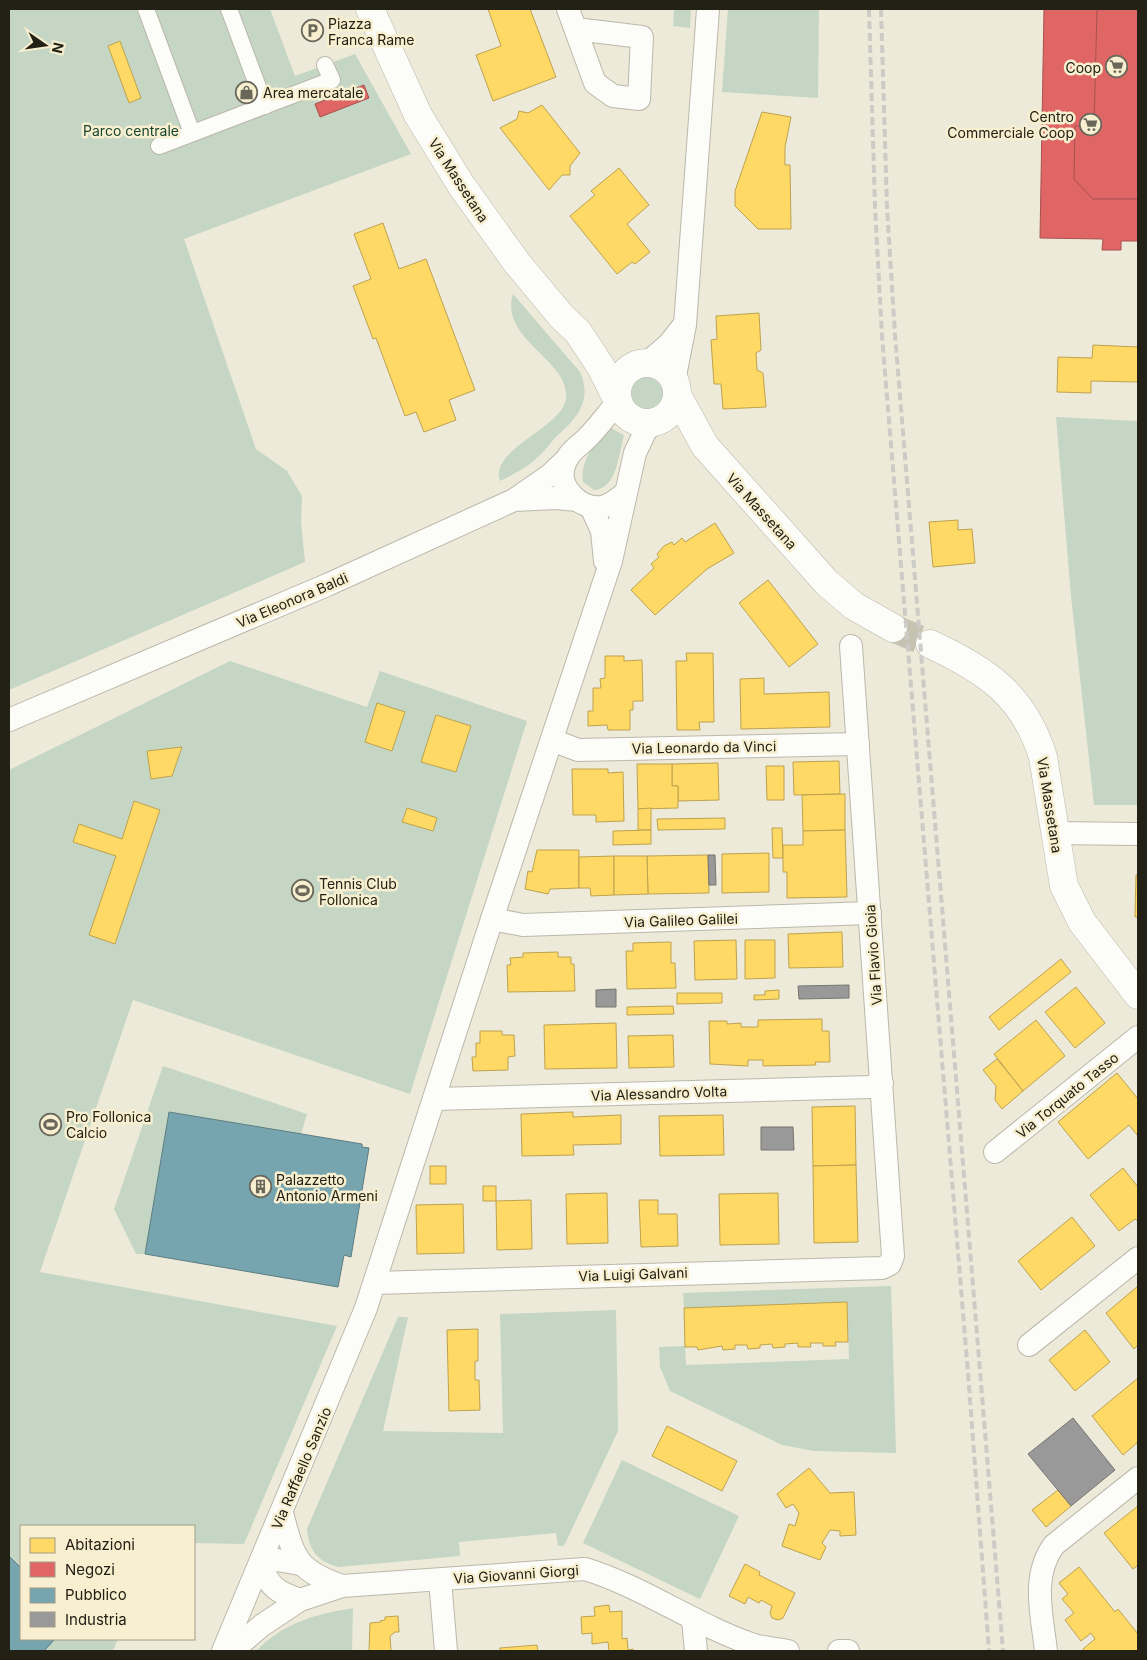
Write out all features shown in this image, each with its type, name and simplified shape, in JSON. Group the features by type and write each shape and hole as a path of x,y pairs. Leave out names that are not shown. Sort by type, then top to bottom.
{"main road":[{"name":"Via Massetana","path":"370,9 418,115 461,185 517,263 562,317 578,332 601,366 626,415 634,420 656,421 705,446"},
{"name":"Via Massetana","path":"578,332 610,350 664,368 705,446 827,583 854,606 893,628"},
{"path":"617,399 620,379 625,371 645,362"},
{"path":"656,421 669,412 675,388"},
{"name":"Via Massetana","path":"930,644 988,675 1015,700 1026,715 1037,736 1044,757 1059,867 1072,904 1082,922 1138,995"}],"street":[{"path":"146,9 192,133"},
{"path":"229,9 265,106"},
{"path":"675,388 685,325 708,9"},
{"path":"158,146 332,80 325,65"},
{"path":"645,362 664,349 685,325"},
{"path":"514,500 550,475 567,459 617,399"},
{"path":"605,581 637,448 656,421"},
{"path":"567,459 562,476 569,492 584,503 602,531 605,546 605,581"},
{"path":"584,503 610,504 625,494"},
{"name":"Via Eleonora Baldi","path":"9,720 327,586 514,500 556,498 584,503"},
{"name":"Via Raffaello Sanzio","path":"223,1651 345,1364 435,1099 492,920 605,581"},
{"name":"Via Flavio Gioia","path":"851,646 893,1256 890,1264"},
{"name":"Via Leonardo da Vinci","path":"552,740 578,750 858,744"},
{"path":"1054,833 1138,834"},
{"name":"Via Galileo Galilei","path":"492,920 523,925 870,913"},
{"name":"Via Torquato Tasso","path":"995,1152 1138,1037"},
{"name":"Via Alessandro Volta","path":"435,1099 870,1087 882,1083"},
{"path":"1029,1345 1138,1258"},
{"name":"Via Luigi Galvani","path":"374,1282 882,1268 890,1264"},
{"path":"1046,1651 1040,1588 1042,1569 1048,1554 1054,1545 1138,1478"},
{"path":"282,1513 288,1536 300,1564"},
{"name":"Via Giovanni Giorgi","path":"260,1564 277,1560 300,1564 321,1579 342,1586"},
{"path":"260,1564 268,1582 274,1588 300,1600"},
{"name":"Via Giovanni Giorgi","path":"232,1651 261,1626 300,1600 342,1586 585,1569 605,1575 694,1620 755,1646 764,1649 788,1651"},
{"path":"440,1580 446,1651"},
{"path":"694,1620 696,1651"},
{"path":"839,1651 848,1651"}],"green space":[{"name":"Parco centrale","path":"9,9 270,9 295,76 355,54 411,154 184,239 256,449 287,471 302,496 301,522 305,562 9,690"},
{"path":"674,9 691,9 690,28 673,26"},
{"path":"728,9 819,9 818,98 722,92"},
{"path":"513,294 580,372 585,391 582,406 578,413 542,453 526,467 500,481 500,469 505,459 552,420 562,410 566,399 565,385 558,373 525,337 516,324 511,310"},
{"path":"646,375 653,376 659,380 663,386 663,400 659,406 653,410 646,411 639,410 633,406 629,400 628,393 629,386 633,380 639,376"},
{"path":"1056,417 1138,421 1138,805 1094,805 1071,596"},
{"path":"609,427 624,435 616,469 608,484 594,490 583,482 584,466 590,452"},
{"path":"230,661 367,707 380,671 527,721 410,1094 133,1000 40,1272 337,1326 244,1544 195,1543 195,1525 20,1525 20,1640 118,1640 113,1651 9,1651 9,770"},
{"path":"163,1066 307,1114 301,1134 169,1112 145,1254 136,1254 114,1209"},
{"path":"891,1286 896,1453 814,1451 782,1445 670,1391 660,1367 659,1347 685,1346 686,1365 849,1359 847,1303 684,1308 683,1293"},
{"path":"616,1310 618,1431 564,1546 558,1546 556,1533 459,1542 460,1556 339,1567 320,1559 312,1549 307,1529 398,1317 408,1317 383,1431 503,1433 500,1314"},
{"path":"622,1460 739,1516 700,1599 583,1543"},
{"path":"353,1608 352,1651 256,1651 277,1633 301,1621 326,1613"}],"building: Abitazioni":[{"path":"488,9 530,9 556,77 493,101 476,55 501,46"},
{"path":"120,41 141,98 129,103 108,46"},
{"path":"542,105 580,153 570,166 570,175 562,175 549,190 500,128 517,119 519,111 528,113"},
{"path":"762,112 791,117 785,147 785,165 790,165 791,229 758,229 735,206 735,191"},
{"path":"619,168 649,205 627,224 650,252 635,264 632,262 617,274 570,216 595,195 591,191"},
{"path":"383,223 399,269 426,259 475,390 449,400 456,420 424,432 416,412 405,416 376,338 373,339 353,286 371,279 354,234"},
{"path":"759,313 761,350 756,353 757,370 763,373 766,407 723,409 721,384 714,384 711,340 717,339 716,316"},
{"path":"1093,345 1138,347 1138,382 1091,381 1091,393 1057,392 1058,357 1092,358"},
{"path":"958,520 958,530 972,529 975,563 933,567 929,522"},
{"path":"715,523 734,553 707,569 655,615 631,590 654,568 651,564 659,557 657,554 664,546 672,542 674,545 682,538 685,542"},
{"path":"768,580 818,644 789,667 739,603"},
{"path":"686,653 713,653 714,722 699,722 700,730 677,730 676,661 687,661"},
{"path":"605,656 624,656 624,661 642,660 643,701 633,701 633,710 630,710 630,730 608,730 607,725 588,726 588,711 593,711 593,688 601,688 600,679 605,678"},
{"path":"764,678 764,694 829,692 830,727 741,729 740,679"},
{"path":"377,703 405,712 392,751 365,742"},
{"path":"436,715 471,726 456,772 421,762"},
{"path":"182,747 172,776 151,779 147,751"},
{"path":"839,761 840,794 794,795 793,762"},
{"path":"718,763 719,800 678,801 678,786 672,786 672,764"},
{"path":"637,764 672,764 672,786 678,786 678,808 638,809"},
{"path":"766,766 784,766 784,800 767,800"},
{"path":"572,769 608,769 608,773 623,772 624,821 596,822 596,815 573,815"},
{"path":"845,794 845,830 803,831 802,795"},
{"path":"134,801 160,810 115,944 89,935 116,856 73,842 79,824 122,839"},
{"path":"407,808 437,818 433,831 402,822"},
{"path":"651,808 651,830 638,830 638,809"},
{"path":"725,818 725,829 658,830 657,819"},
{"path":"772,828 782,828 783,858 773,858"},
{"path":"651,830 651,844 613,845 613,831"},
{"path":"845,830 847,897 787,898 787,872 783,872 783,845 803,845 803,831"},
{"path":"537,850 579,850 579,888 550,889 548,894 525,889 528,871 532,872"},
{"path":"769,853 769,892 722,893 722,854"},
{"path":"708,855 709,893 648,894 647,856"},
{"path":"614,856 614,895 591,896 590,888 579,888 579,857"},
{"path":"614,856 647,856 648,894 614,895"},
{"path":"1136,875 1138,875 1138,917 1135,917"},
{"path":"842,932 843,967 789,968 788,934"},
{"path":"736,940 737,979 695,980 694,941"},
{"path":"745,940 775,940 775,978 745,979"},
{"path":"671,942 671,963 675,963 676,988 627,989 626,951 633,951 633,943"},
{"path":"558,952 558,957 571,957 571,964 574,964 575,991 508,992 507,965 511,965 510,958 523,957 523,953"},
{"path":"1061,959 1071,972 999,1030 989,1017"},
{"path":"1076,987 1105,1023 1075,1048 1045,1012"},
{"path":"779,990 779,999 754,1000 754,995 765,995 765,991"},
{"path":"677,993 722,993 722,1003 677,1004"},
{"path":"673,1006 674,1014 627,1015 627,1007"},
{"path":"822,1019 822,1031 829,1031 830,1062 815,1062 816,1065 763,1066 763,1060 748,1060 748,1066 710,1064 709,1021 727,1021 727,1024 741,1023 741,1027 758,1027 758,1020"},
{"path":"1036,1020 1065,1056 1023,1091 994,1054"},
{"path":"616,1023 617,1068 545,1069 544,1025"},
{"path":"480,1031 502,1031 502,1035 514,1035 515,1056 508,1057 508,1070 473,1071 472,1057 476,1057 476,1043 480,1043"},
{"path":"673,1035 674,1067 629,1068 628,1036"},
{"path":"997,1059 1023,1091 1002,1109 995,1100 996,1086 983,1070"},
{"path":"1117,1073 1138,1099 1138,1136 1129,1125 1088,1159 1058,1122"},
{"path":"855,1106 856,1165 813,1166 812,1107"},
{"path":"573,1112 573,1117 621,1115 621,1144 573,1145 574,1155 522,1156 521,1114"},
{"path":"723,1115 724,1155 660,1156 659,1116"},
{"path":"856,1165 858,1242 814,1243 813,1166"},
{"path":"430,1166 446,1166 446,1184 430,1184"},
{"path":"1123,1168 1138,1187 1138,1221 1135,1219 1119,1231 1090,1195"},
{"path":"483,1186 496,1186 496,1201 483,1201"},
{"path":"607,1193 608,1243 567,1244 566,1194"},
{"path":"778,1193 779,1244 720,1245 719,1194"},
{"path":"531,1200 532,1249 497,1250 496,1201"},
{"path":"639,1200 658,1200 658,1214 677,1214 678,1246 641,1247"},
{"path":"463,1204 464,1253 417,1254 416,1205"},
{"path":"1072,1217 1095,1246 1041,1290 1018,1261"},
{"path":"1138,1286 1138,1345 1134,1349 1106,1313"},
{"path":"847,1302 848,1342 835,1342 836,1346 810,1343 811,1347 798,1347 798,1343 785,1344 785,1347 773,1348 772,1344 760,1345 760,1348 748,1349 747,1345 735,1345 735,1349 723,1350 722,1346 698,1350 697,1347 685,1347 684,1308"},
{"path":"478,1329 478,1361 475,1361 475,1380 479,1380 480,1410 449,1411 447,1330"},
{"path":"1085,1330 1110,1362 1075,1391 1049,1360"},
{"path":"1138,1378 1138,1442 1123,1455 1092,1416"},
{"path":"667,1426 737,1461 722,1491 652,1456"},
{"path":"809,1468 830,1493 854,1492 856,1535 840,1536 840,1531 830,1530 822,1543 826,1547 820,1560 782,1546 789,1524 795,1526 799,1513 793,1504 786,1508 777,1494"},
{"path":"1058,1490 1071,1506 1046,1527 1032,1510"},
{"path":"1138,1506 1138,1565 1133,1569 1104,1533"},
{"path":"745,1564 760,1572 759,1575 795,1593 783,1618 778,1620 772,1618 770,1613 772,1606 761,1600 759,1603 748,1597 745,1604 729,1596"},
{"path":"1079,1567 1115,1612 1118,1609 1138,1634 1138,1651 1084,1651 1083,1649 1095,1639 1091,1633 1081,1641 1065,1620 1074,1613 1062,1599 1068,1594 1059,1583"},
{"path":"609,1605 610,1612 622,1611 622,1639 627,1638 628,1650 633,1649 634,1651 609,1651 608,1642 592,1644 592,1633 582,1634 581,1617 595,1616 594,1607"},
{"path":"398,1616 399,1632 395,1632 390,1636 391,1651 369,1651 370,1623 381,1622 385,1620 385,1617"},
{"path":"537,1645 538,1651 500,1651 500,1648"}],"building: Negozi":[{"name":"Centro Commerciale Coop","path":"1044,9 1138,9 1138,241 1121,241 1121,250 1102,250 1103,239 1040,238"},
{"name":"Coop","path":"1097,9 1138,9 1138,199 1093,199 1074,179 1075,126 1094,126"},
{"path":"364,85 369,98 320,117 315,104"}],"building: Pubblico":[{"name":"Palazzetto Antonio Armeni","path":"169,1112 362,1144 362,1147 369,1148 351,1257 344,1255 338,1287 145,1254"},
{"path":"9,1556 20,1567 20,1640 54,1640 44,1651 9,1651"}],"building: Industria":[{"path":"708,855 715,855 716,885 709,885"},
{"path":"849,985 849,998 799,999 798,986"},
{"path":"616,989 616,1007 596,1007 596,990"},
{"path":"761,1127 793,1127 794,1150 761,1150"},
{"path":"1073,1418 1115,1470 1071,1506 1028,1454"}],"tunnel":[{"path":"893,628 930,644"}],"railway":[{"path":"869,9 875,207 882,336 968,1373 989,1651"},
{"path":"881,9 887,207 895,335 1003,1651"}],"place":[{"name":"Piazza Franca Rame","path":"312,31"},
{"name":"Coop","path":"1117,67"},
{"name":"Area mercatale","path":"247,92"},
{"name":"Centro Commerciale Coop","path":"1090,124"},
{"name":"Tennis Club Follonica","path":"303,891"},
{"name":"Pro Follonica Calcio","path":"50,1124"},
{"name":"Palazzetto Antonio Armeni","path":"260,1187"}]}
